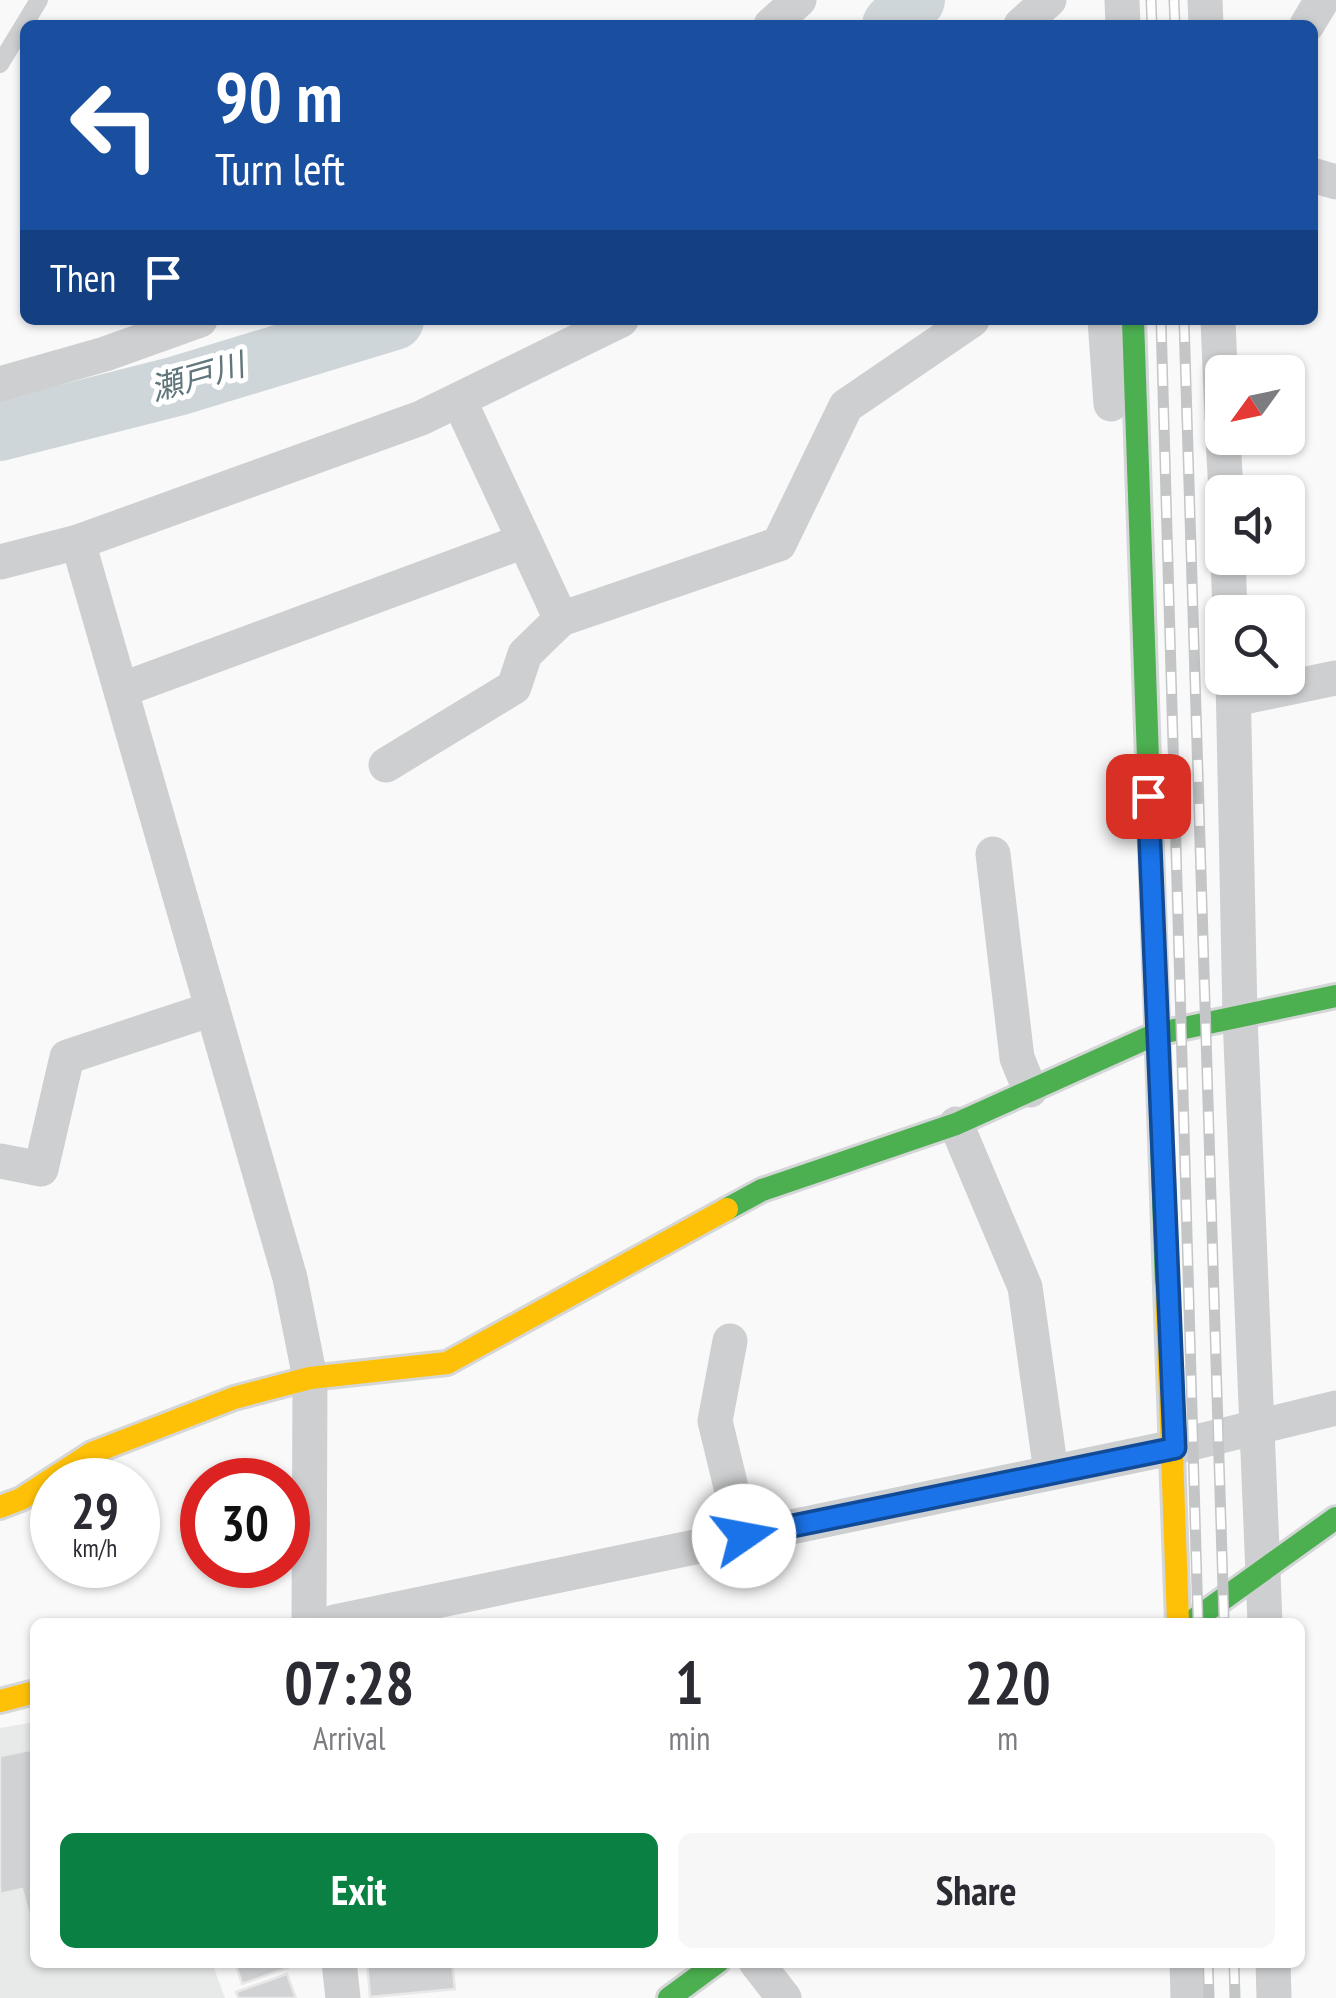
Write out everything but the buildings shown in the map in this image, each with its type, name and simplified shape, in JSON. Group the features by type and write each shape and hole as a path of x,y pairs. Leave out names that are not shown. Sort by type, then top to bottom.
{"street":[{"path":"777,20 799,0"},
{"path":"1026,20 1049,0"},
{"path":"0,384 105,354 186,325"},
{"path":"0,562 78,542 459,400 612,325"},
{"path":"386,765 514,686 525,654 560,620 779,544 846,406 965,325"},
{"path":"1105,325 1113,430"},
{"path":"1133,325 1178,1618"},
{"path":"1218,325 1219,355"},
{"path":"459,400 560,620"},
{"path":"121,690 524,541"},
{"path":"78,542 290,1278 310,1378 310,1618"},
{"path":"1305,681 1336,678"},
{"path":"1234,695 1240,1016 1265,1618"},
{"path":"993,854 1017,1058 1030,1090"},
{"path":"0,1507 20,1499 92,1453 234,1398 310,1378 447,1363 762,1190 956,1124 1156,1034 1336,996"},
{"path":"0,1161 42,1169 67,1057 212,1008"},
{"path":"956,1124 1025,1287 1051,1472"},
{"path":"730,1342 715,1422 744,1536"},
{"path":"354,1618 1175,1448 1336,1408"},
{"path":"1197,1618 1336,1518"},
{"path":"0,1700 30,1693"},
{"path":"340,1968 343,1998"},
{"path":"669,1998 710,1968"},
{"path":"761,1968 784,1998"},
{"path":"1187,1968 1188,1998"},
{"path":"1273,1968 1274,1998"}],"lane":[{"path":"0,64 20,31"}],"shaded area":[{"path":"30,1723 30,1968 214,1968 225,1998 0,1998 0,1728"}],"waterway":[{"name":"瀬戸川","path":"897,20 915,0"},
{"name":"瀬戸川","path":"0,431 177,386 378,325"}],"railway":[{"path":"1151,0 1152,20"},
{"path":"1174,0 1175,20"},
{"path":"1161,325 1198,1618"},
{"path":"1184,325 1224,1618"},
{"path":"1208,1968 1209,1998"},
{"path":"1234,1968 1235,1998"}],"traffic: fast":[{"path":"1133,325 1166,1286"},
{"path":"727,1209 762,1190 956,1124 1156,1034 1336,996"},
{"path":"1197,1618 1336,1518"},
{"path":"669,1998 710,1968"}],"traffic: slow":[{"path":"0,1507 21,1499 92,1453 234,1398 310,1378 447,1363 727,1209"},
{"path":"1166,1286 1178,1618"},
{"path":"0,1701 30,1693"}],"route":[{"path":"744,1536 1175,1448 1148,796"}]}
